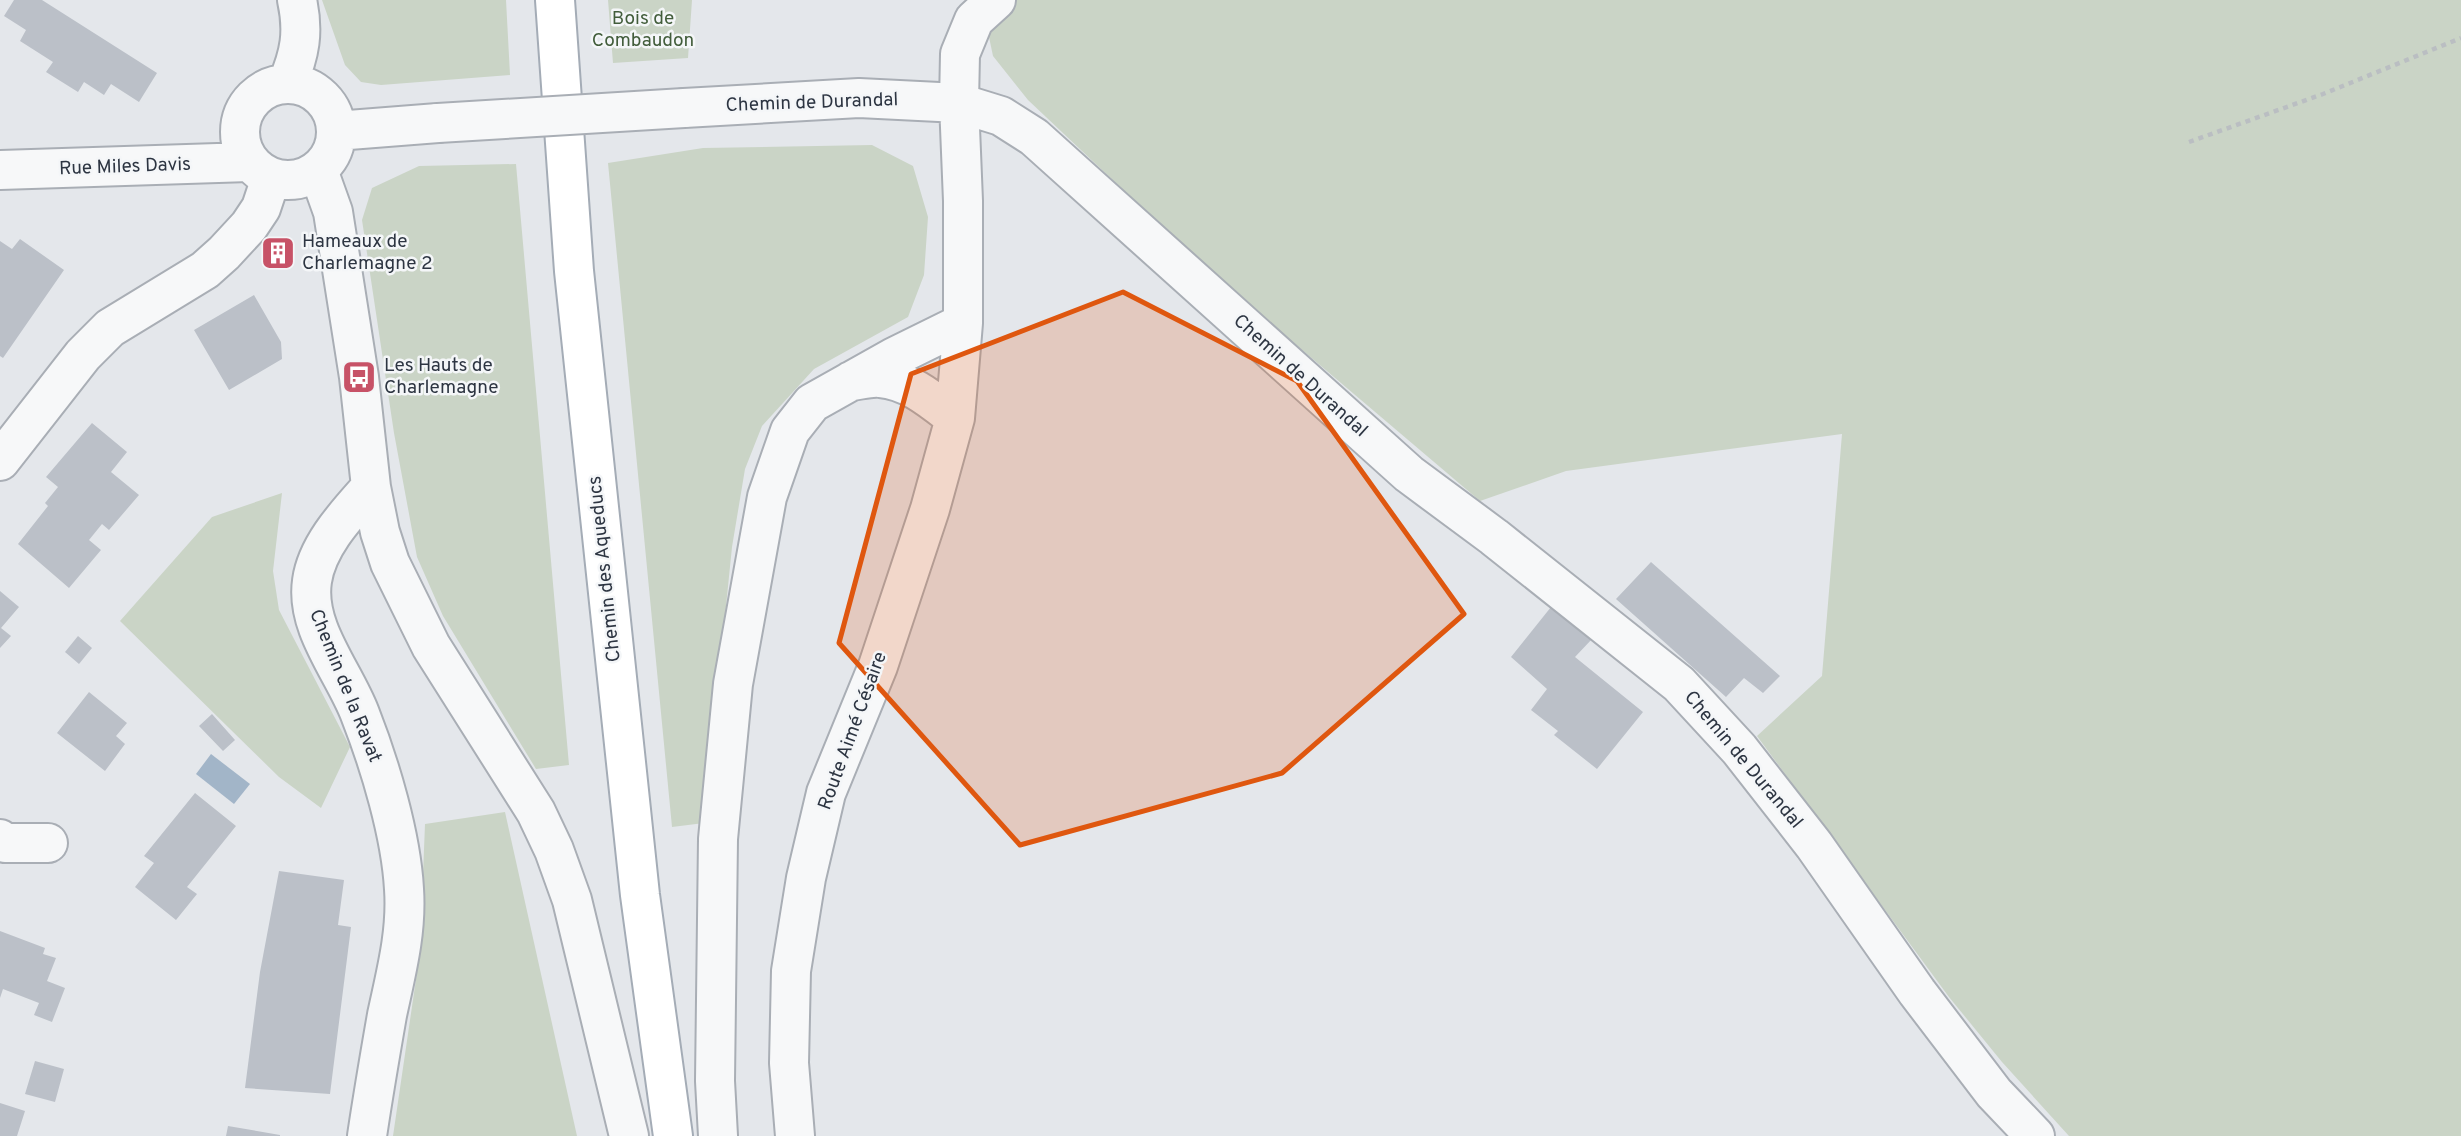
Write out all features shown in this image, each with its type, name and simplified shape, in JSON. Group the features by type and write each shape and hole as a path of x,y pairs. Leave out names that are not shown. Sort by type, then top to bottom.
{"main road":[{"name":"Chemin des Aqueducs","path":"555,0 575,285 640,895 673,1136"}],"street":[{"path":"287,84 298,60 302,22 297,0"},
{"name":"Route Aimé Césaire","path":"795,1136 789,1063 791,971 806,878 826,793 878,666 930,509 955,418 962,323 960,54 974,20 996,0"},
{"path":"287,84 306,87 321,97 332,112 336,131 328,159 318,170 303,178 287,181 260,170 242,149 239,134 241,118 247,104 272,86 287,84"},
{"name":"Chemin de Durandal","path":"336,131 859,98 959,103 1001,116 1034,137 1409,474 1494,537 1679,684 1748,760 1814,845 1917,992 1994,1093 2035,1136"},
{"name":"Rue Miles Davis","path":"0,170 260,170"},
{"path":"0,461 83,355 110,328 205,270 249,226 261,208 260,170"},
{"path":"318,170 333,212 359,377 371,487 386,553 432,646 536,812 554,850 575,913 629,1136"},
{"path":"718,1136 715,1081 718,839 733,684 767,498 790,430 812,403 962,323"},
{"path":"849,381 880,378 905,385 924,394 955,418"},
{"name":"Chemin de la Ravat","path":"367,1136 406,924 404,886 396,833 376,758 360,712 317,623 311,601 312,579 318,560 339,525 371,487"},
{"path":"0,839 5,843 48,843"}],"path":[{"path":"2189,142 2323,94 2461,38"}],"highlighted area":[{"path":"1123,292 1297,381 1464,614 1282,773 1020,845 839,643 911,374"}],"green space":[{"path":"322,0 506,0 510,75 381,85 361,82 345,65"},
{"name":"Bois de Combaudon","path":"608,0 692,0 688,58 613,63"},
{"path":"1016,0 2461,0 2461,1136 2069,1136 2002,1062 1949,997 1757,736 1822,676 1842,434 1566,471 1480,501 1208,270 1028,100 993,56 989,37 994,20"},
{"path":"872,145 913,166 928,217 924,275 908,317 814,369 762,426 745,469 732,547 704,823 672,827 608,163 703,148"},
{"path":"516,164 569,765 536,769 443,616 417,557 394,433 362,220 372,188 419,166"},
{"path":"282,493 273,571 279,610 350,747 321,808 279,777 120,621 212,517"},
{"path":"505,812 577,1136 393,1136 420,952 425,824"}],"water":[{"path":"211,754 250,784 234,804 196,774"}],"building":[{"path":"14,0 42,0 157,73 139,102 111,84 104,95 84,82 78,92 46,72 53,62 20,41 26,30 4,16"},
{"path":"20,239 64,270 3,358 0,356 0,241 12,249"},
{"name":"Hameaux de Charlemagne 2","path":"275,240 291,257 281,266 265,248"},
{"path":"254,295 281,342 282,359 229,390 194,330"},
{"path":"92,423 127,452 111,472 139,495 109,530 102,524 89,540 101,550 69,588 18,544 48,506 45,503 58,487 46,477"},
{"path":"1651,562 1780,676 1763,693 1744,678 1726,697 1616,599"},
{"path":"0,591 19,607 1,628 11,636 0,648"},
{"path":"1551,607 1592,639 1575,657 1643,712 1597,769 1554,735 1558,731 1531,710 1547,689 1511,657"},
{"path":"78,636 92,648 79,664 65,652"},
{"path":"89,692 127,723 116,736 125,744 105,771 57,733"},
{"path":"212,714 235,740 223,751 199,726"},
{"path":"195,793 236,826 187,887 197,894 176,920 135,887 154,863 144,856"},
{"path":"279,871 344,880 338,925 351,927 330,1094 245,1088 260,972"},
{"path":"0,931 45,948 43,954 56,958 47,981 65,988 52,1022 34,1015 39,1003 3,989 0,998"},
{"path":"35,1061 64,1069 55,1102 25,1094"},
{"path":"0,1103 25,1111 17,1136 0,1136"},
{"path":"228,1126 280,1135 280,1136 226,1136"}],"place":[{"name":"Hameaux de Charlemagne 2","path":"278,253"},
{"name":"Les Hauts de Charlemagne","path":"359,377"}]}
